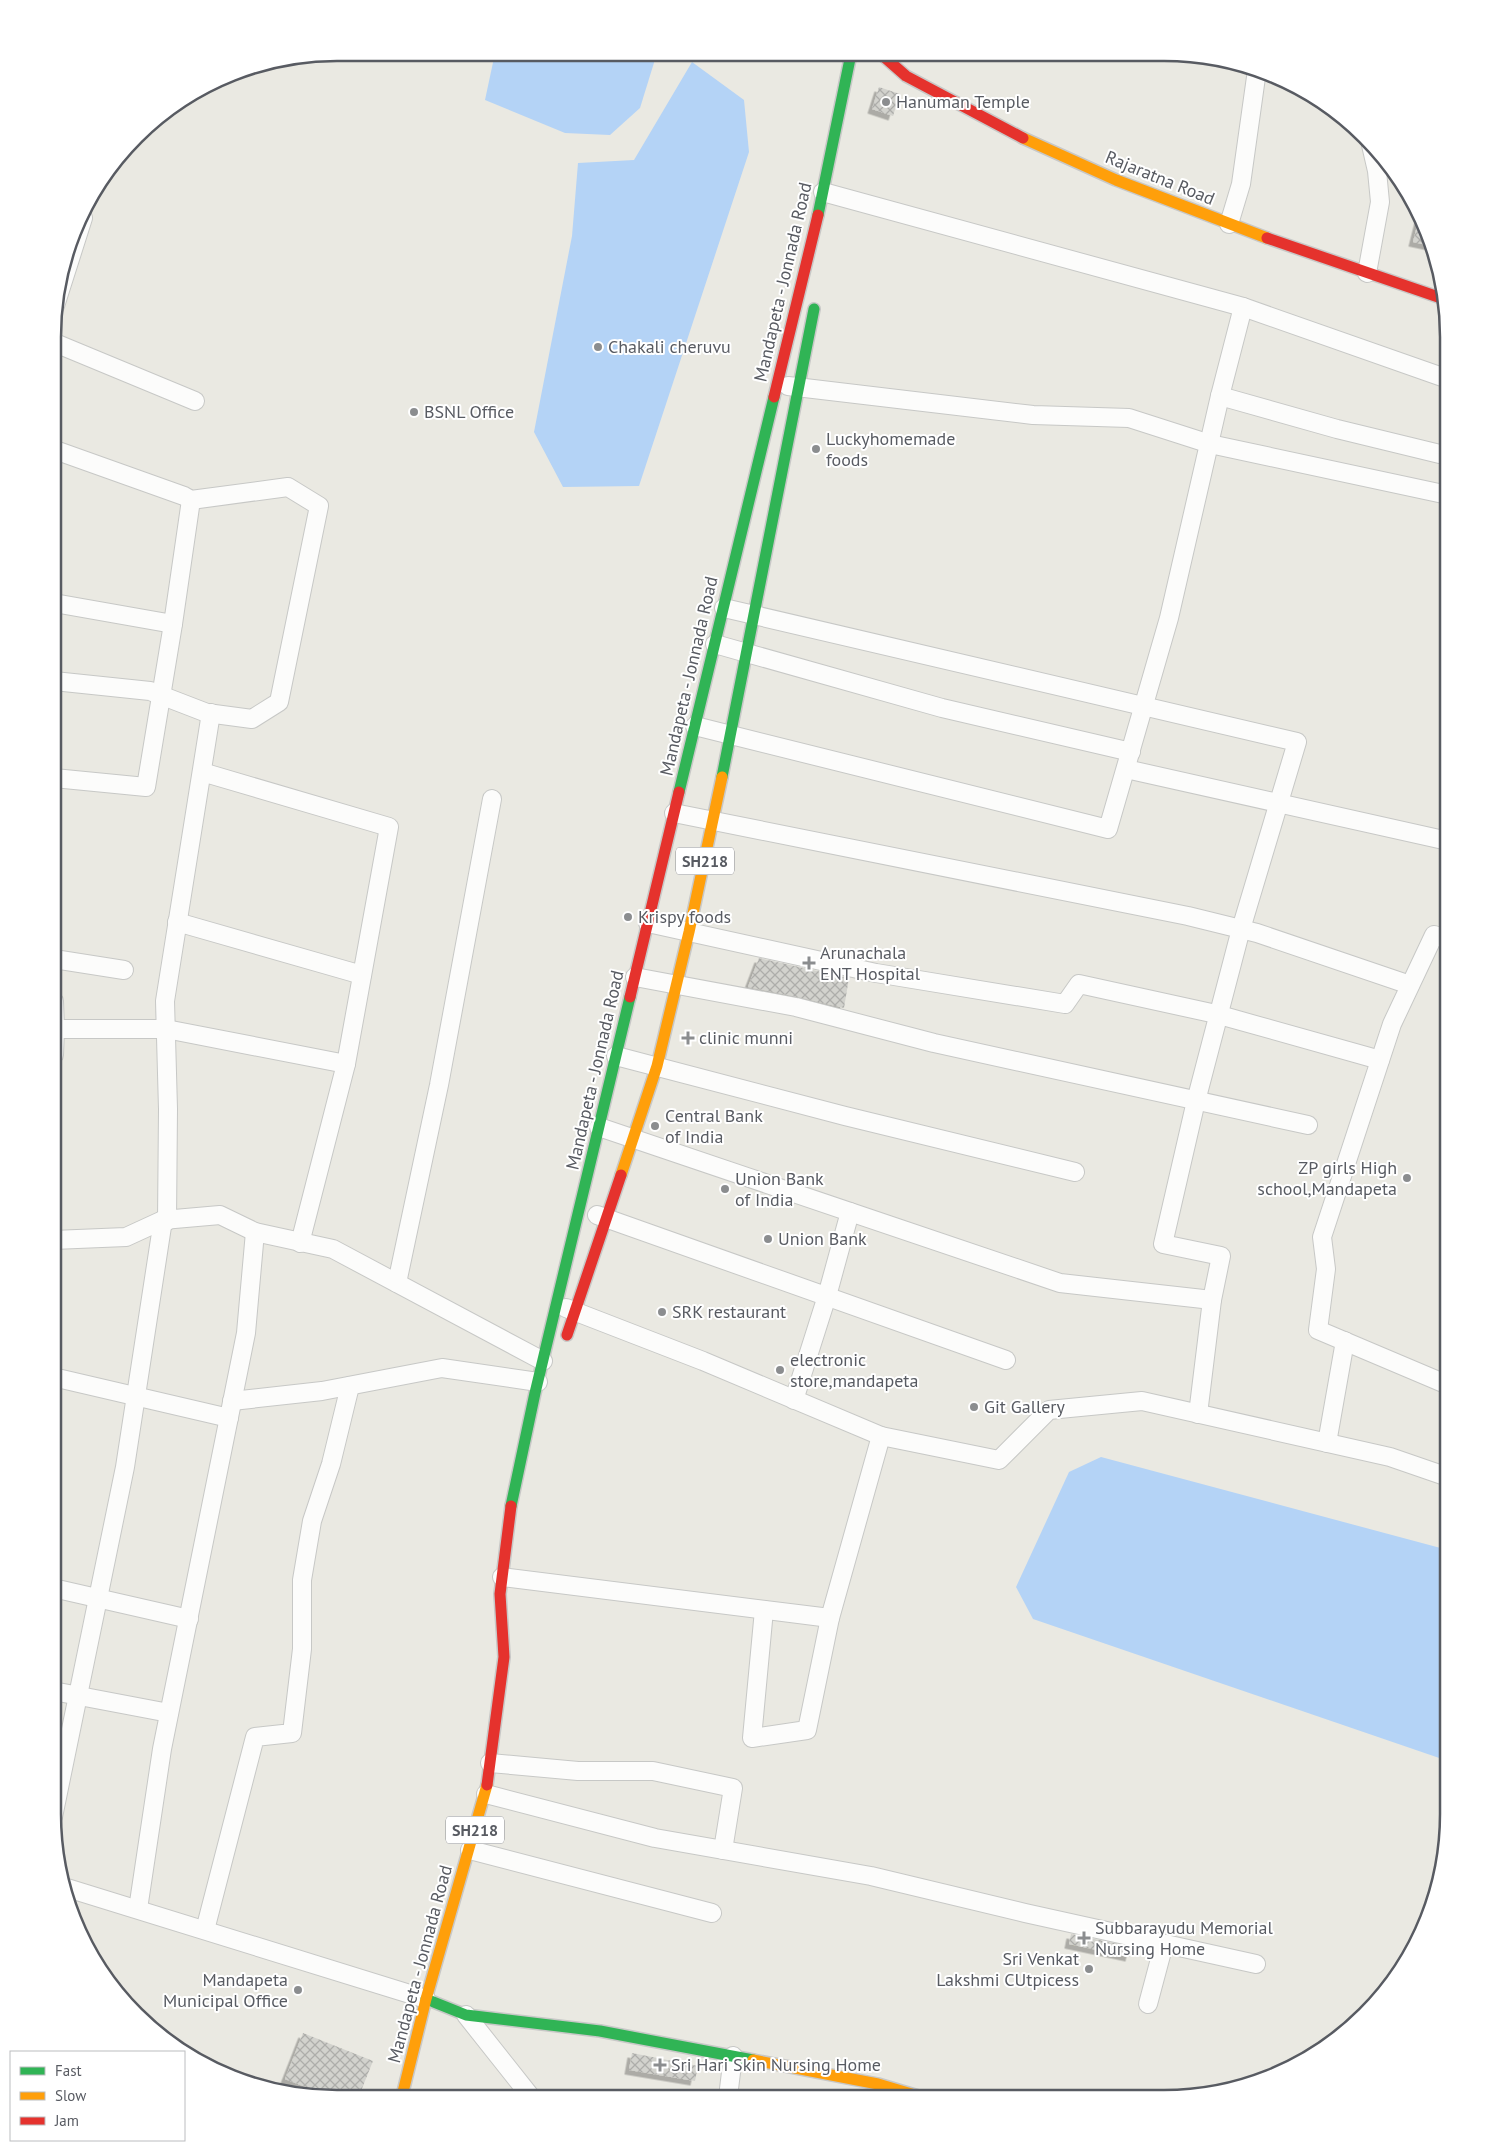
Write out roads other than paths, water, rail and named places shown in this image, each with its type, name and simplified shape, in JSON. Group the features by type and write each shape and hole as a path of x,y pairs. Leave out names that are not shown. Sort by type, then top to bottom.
{"main road":[{"name":"Mandapeta - Jonnada Road","path":"403,2090 426,1999 486,1794 504,1657 500,1594 512,1582 509,1515 538,1382 777,385 834,196 850,61"},
{"name":"Rajaratna Road","path":"889,61 906,76 1009,132 1116,180 1229,224 1436,296"},
{"name":"SH218","path":"564,1348 574,1311 657,1066 714,821 729,734 797,388 816,302"},
{"name":"SH218","path":"504,1657 512,1582"},
{"path":"426,1999 466,2016 600,2031 878,2084 898,2090"}],"street":[{"path":"1229,224 1241,184 1256,77"},
{"path":"1368,273 1380,202 1374,159"},
{"path":"834,196 1243,307 1440,376"},
{"path":"695,726 1108,830 1170,618 1220,396 1243,307"},
{"path":"61,346 195,401"},
{"path":"777,385 1033,415 1129,418 1210,444 1440,493"},
{"path":"1220,396 1337,429 1440,454"},
{"path":"61,452 191,500 288,487 319,506 279,702 252,719 211,713 150,691 61,682"},
{"path":"61,779 146,787 191,500"},
{"path":"61,604 173,624"},
{"path":"724,608 1297,742 1241,929 1196,1101 1164,1244 1221,1256 1212,1300 1198,1414"},
{"path":"715,644 1279,804 1440,839"},
{"path":"61,1780 125,1467 165,1221 165,1000 211,713"},
{"path":"202,772 389,827 346,1064 300,1243"},
{"path":"397,1283 439,1085 492,799"},
{"path":"674,813 1188,916 1241,929 1410,985"},
{"path":"177,922 362,975"},
{"path":"648,924 876,973 1065,1004 1079,984 1219,1015 1380,1060"},
{"path":"1440,937 1434,935 1392,1024 1322,1237 1326,1269 1318,1330 1440,1382"},
{"path":"61,959 124,970"},
{"path":"635,977 796,1007 934,1043 1308,1125"},
{"path":"61,1029 166,1029 346,1064"},
{"path":"616,1056 845,1116 1075,1172"},
{"path":"599,1127 1060,1283 1212,1300"},
{"path":"580,1209 1006,1360"},
{"path":"794,1400 827,1296 850,1212"},
{"path":"61,1240 126,1237 165,1221 220,1215 255,1232 333,1249 543,1361"},
{"path":"138,1909 162,1749 246,1333 255,1232"},
{"path":"557,1305 703,1361 881,1436 999,1460 1049,1410 1142,1401 1390,1457 1440,1474"},
{"path":"1327,1443 1344,1341"},
{"path":"61,1379 136,1395 231,1409 442,1368 538,1382"},
{"path":"205,1930 255,1737 292,1733 302,1649 302,1580 312,1521 331,1464 350,1386"},
{"path":"764,1610 752,1738 807,1730 830,1618 881,1436"},
{"path":"512,1582 830,1618"},
{"path":"61,1590 189,1619"},
{"path":"61,1693 169,1712"},
{"path":"490,1763 578,1771 653,1771 733,1788 723,1850"},
{"path":"486,1794 655,1838 871,1876 1256,1964"},
{"path":"470,1850 712,1913"},
{"path":"72,1889 426,1999"},
{"path":"1148,2004 1164,1944"},
{"path":"466,2016 524,2090"},
{"path":"729,2090 733,2056"}],"water":[{"path":"493,61 655,61 640,108 610,135 565,133 485,100"},
{"path":"692,62 744,100 749,152 639,486 563,487 534,432 572,236 578,163 634,160"},
{"path":"1101,1457 1440,1548 1440,1758 1033,1619 1016,1587 1069,1472"}],"place":[{"name":"Hanuman Temple","path":"886,102"},
{"name":"Chakali cheruvu","path":"598,347"},
{"name":"BSNL Office","path":"414,412"},
{"name":"Luckyhomemade foods","path":"816,449"},
{"name":"Krispy foods","path":"628,917"},
{"name":"Arunachala ENT Hospital","path":"809,963"},
{"name":"clinic munni","path":"688,1038"},
{"name":"Central Bank of India","path":"655,1126"},
{"name":"ZP girls High school,Mandapeta","path":"1407,1178"},
{"name":"Union Bank of India","path":"725,1189"},
{"name":"Union Bank","path":"768,1239"},
{"name":"SRK restaurant","path":"662,1312"},
{"name":"electronic store,mandapeta","path":"780,1370"},
{"name":"Git Gallery","path":"974,1407"},
{"name":"Subbarayudu Memorial Nursing Home","path":"1084,1938"},
{"name":"Sri Venkat Lakshmi CUtpicess","path":"1089,1969"},
{"name":"Mandapeta Municipal Office","path":"298,1990"},
{"name":"Sri Hari Skin Nursing Home","path":"660,2065"}]}
